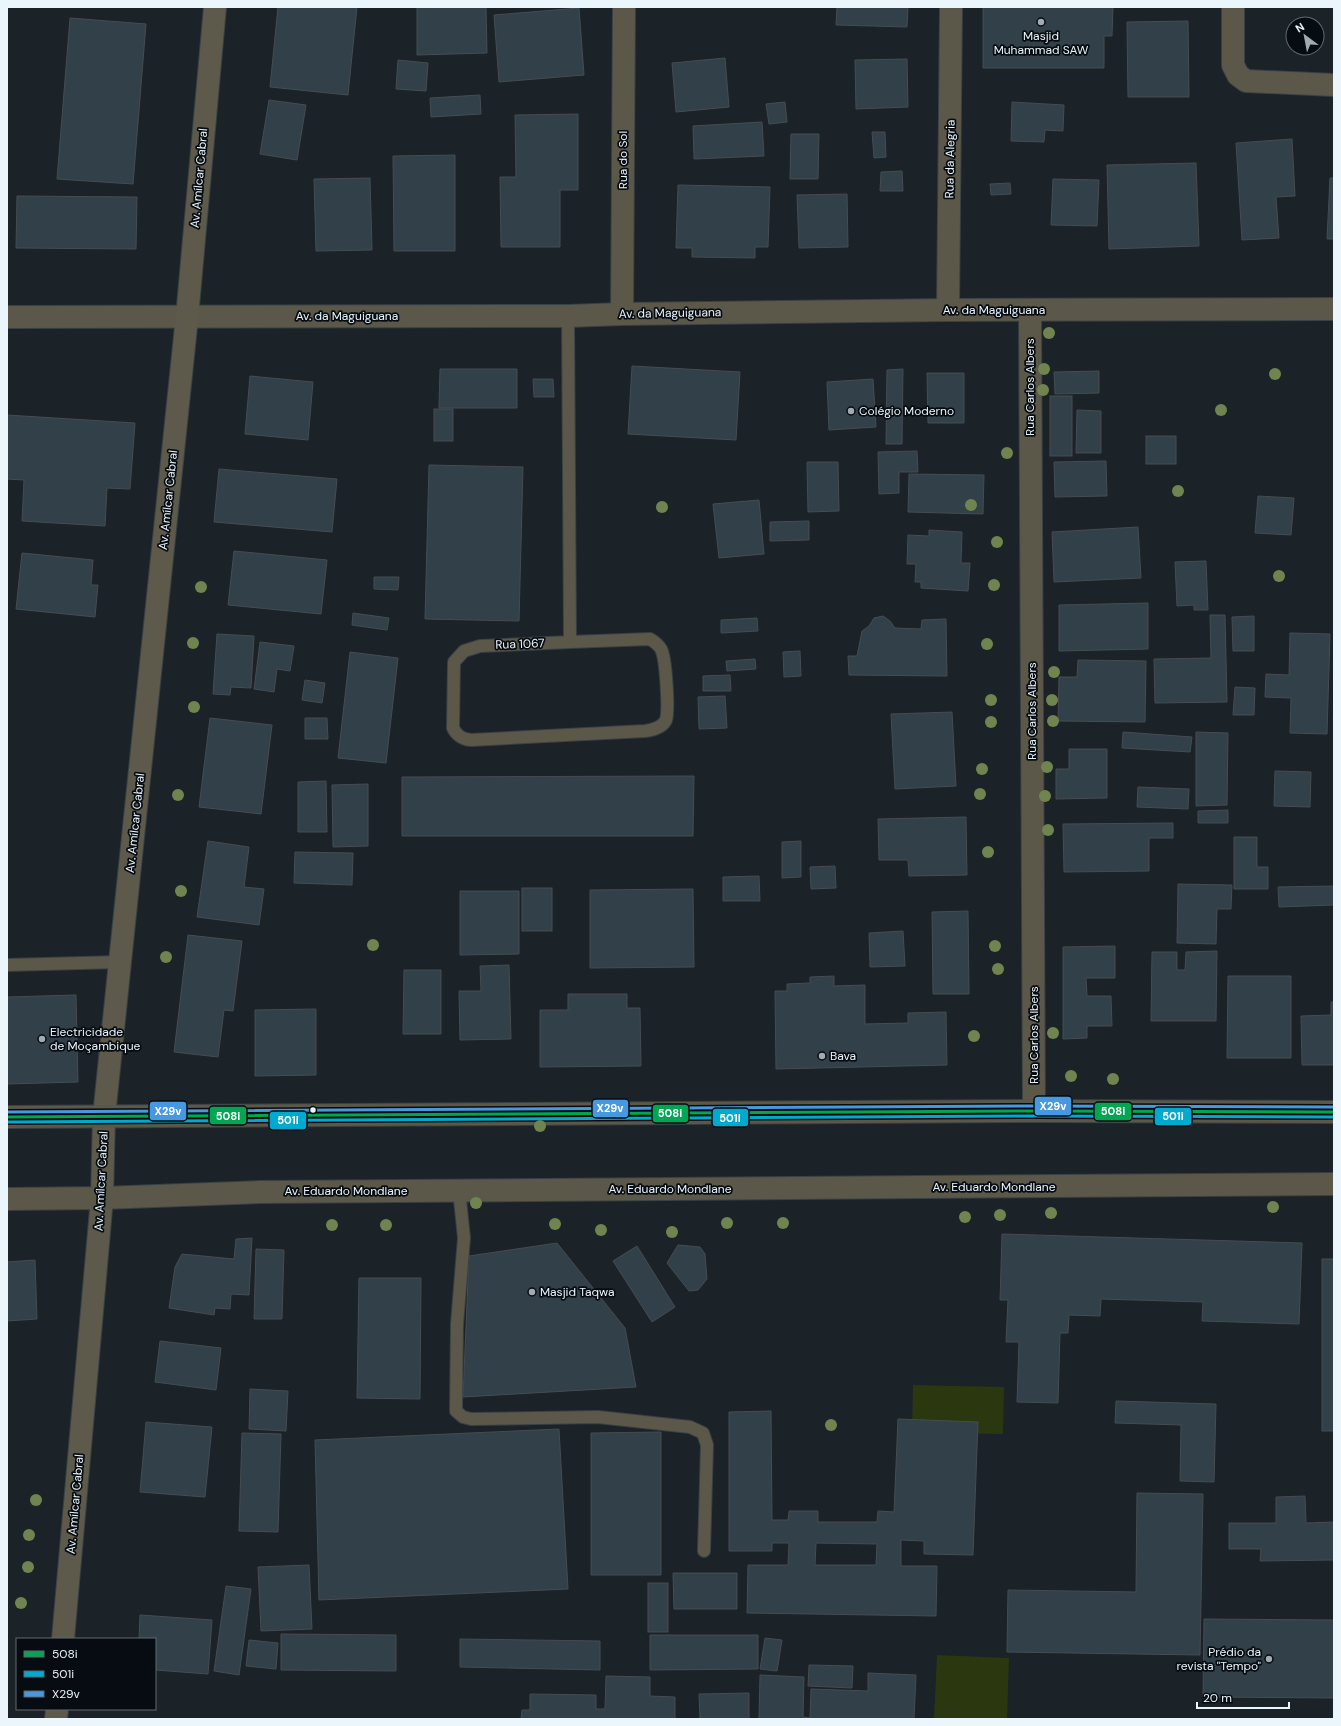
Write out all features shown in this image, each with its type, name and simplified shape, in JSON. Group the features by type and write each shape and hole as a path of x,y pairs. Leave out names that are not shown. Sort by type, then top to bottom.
{"main road":[{"path":"7,1117 1034,1111 1334,1112"},
{"name":"Av. Eduardo Mondlane","path":"7,1199 102,1198 260,1192 1334,1184"}],"street":[{"name":"Av. Amílcar Cabral","path":"63,1638 102,1198 104,1116 187,317 215,7"},
{"name":"Rua do Sol","path":"622,314 624,7"},
{"name":"Rua da Alegria","path":"948,310 951,7"},
{"path":"1233,7 1233,65 1238,75 1246,81 1334,85"},
{"name":"Av. da Maguiguana","path":"7,317 568,316 948,310 1334,310"},
{"name":"Rua Carlos Albers","path":"1030,311 1034,1111"}],"lane":[{"path":"568,316 570,642"},
{"name":"Rua 1067","path":"650,639 656,642 662,651 668,705 665,721 657,729 645,731 471,740 463,739 456,735 453,728 454,662 464,651 480,646 570,642 650,639"},
{"path":"7,965 120,962"},
{"path":"460,1190 464,1238 456,1324 456,1411 463,1417 471,1420 598,1417 690,1427 703,1433 707,1445 704,1551"}],"green space":[{"path":"913,1385 1004,1387 1003,1434 912,1433"},
{"path":"937,1655 1009,1658 1007,1719 934,1719"}],"building":[{"path":"278,7 357,7 348,95 270,87"},
{"path":"417,7 486,7 487,53 417,55"},
{"path":"837,7 908,7 907,27 836,25"},
{"path":"983,7 1113,7 1112,36 1104,36 1104,68 983,68"},
{"path":"579,8 584,75 499,82 494,15"},
{"path":"70,18 146,24 133,184 57,179"},
{"path":"1188,21 1189,97 1128,97 1127,22"},
{"path":"725,58 729,107 676,112 672,63"},
{"path":"907,59 908,107 856,109 855,60"},
{"path":"398,60 428,63 426,91 396,89"},
{"path":"480,95 481,114 431,117 430,98"},
{"path":"269,100 306,105 297,160 260,154"},
{"path":"785,102 787,122 769,124 766,104"},
{"path":"1012,102 1064,105 1063,131 1045,130 1044,142 1011,141"},
{"path":"578,114 578,190 560,190 560,247 501,247 500,177 516,177 515,115"},
{"path":"762,122 764,156 694,159 693,126"},
{"path":"872,132 885,132 886,157 874,158"},
{"path":"791,134 819,134 818,179 790,179"},
{"path":"1292,139 1295,196 1276,197 1279,238 1242,240 1236,143"},
{"path":"455,155 455,251 394,251 393,156"},
{"path":"1196,163 1199,246 1109,249 1107,165"},
{"path":"902,171 903,191 880,191 881,172"},
{"path":"370,178 372,250 316,251 314,179"},
{"path":"1330,178 1334,178 1334,239 1327,239"},
{"path":"1053,179 1099,180 1097,226 1051,225"},
{"path":"1010,183 1011,194 991,195 990,184"},
{"path":"678,185 770,187 768,247 755,247 755,258 692,257 692,248 676,248"},
{"path":"847,194 848,247 799,248 797,195"},
{"path":"17,196 137,197 136,249 16,248"},
{"path":"632,366 740,372 736,440 628,434"},
{"path":"440,369 517,369 517,408 439,408"},
{"path":"903,369 902,444 886,444 887,370"},
{"path":"1099,371 1099,393 1055,394 1054,372"},
{"path":"927,373 964,373 964,423 928,423"},
{"path":"250,376 313,382 308,440 245,434"},
{"path":"533,379 553,379 554,397 534,397"},
{"path":"873,379 876,427 829,430 827,382"},
{"path":"1050,396 1072,396 1072,456 1050,456"},
{"path":"434,409 453,409 453,441 434,441"},
{"path":"1077,410 1101,411 1101,453 1076,453"},
{"path":"7,415 135,423 130,489 107,488 105,526 22,521 24,480 7,479"},
{"path":"1146,436 1176,436 1176,464 1146,464"},
{"path":"917,451 918,472 899,472 899,493 879,494 878,452"},
{"path":"1106,461 1107,496 1055,497 1054,462"},
{"path":"807,462 838,462 839,511 808,512"},
{"path":"429,465 523,467 519,621 425,619"},
{"path":"219,469 337,479 332,532 214,522"},
{"path":"909,474 984,475 983,514 908,512"},
{"path":"1258,496 1294,498 1291,535 1255,533"},
{"path":"759,500 764,554 719,558 713,504"},
{"path":"809,521 809,540 770,541 770,522"},
{"path":"1138,527 1141,578 1054,582 1052,532"},
{"path":"929,530 962,532 961,563 970,563 968,591 921,588 921,582 915,582 916,564 907,564 908,535 929,536"},
{"path":"234,551 327,560 321,614 228,605"},
{"path":"22,553 93,560 91,585 98,585 95,617 16,609"},
{"path":"1206,561 1208,610 1194,610 1194,605 1177,606 1175,562"},
{"path":"374,577 399,577 398,590 374,589"},
{"path":"1148,603 1148,649 1059,651 1059,605"},
{"path":"353,613 389,618 387,630 352,625"},
{"path":"1210,615 1225,615 1227,702 1155,703 1154,659 1211,658"},
{"path":"883,616 890,621 895,628 921,629 922,620 946,619 947,676 849,675 848,656 857,656 862,631 869,626 874,618"},
{"path":"1254,616 1254,651 1233,651 1232,617"},
{"path":"757,618 758,631 721,633 721,620"},
{"path":"1290,633 1330,634 1327,734 1290,733 1291,698 1265,697 1266,674 1289,675"},
{"path":"217,634 254,636 251,688 231,687 230,695 213,694"},
{"path":"260,642 294,646 290,671 277,669 274,692 254,689"},
{"path":"800,651 801,676 784,677 783,652"},
{"path":"350,652 398,658 386,763 338,758"},
{"path":"755,659 756,669 727,671 726,661"},
{"path":"1078,660 1146,661 1145,722 1058,721 1059,677 1077,677"},
{"path":"730,675 731,691 703,691 703,676"},
{"path":"305,680 325,683 322,703 302,700"},
{"path":"1235,687 1255,688 1254,715 1233,715"},
{"path":"725,696 727,728 699,729 698,697"},
{"path":"952,712 956,786 895,789 891,714"},
{"path":"210,718 272,725 261,814 199,807"},
{"path":"305,718 327,718 328,739 305,739"},
{"path":"1123,732 1192,737 1190,752 1122,748"},
{"path":"1196,732 1228,733 1227,805 1196,806"},
{"path":"1069,749 1107,749 1107,798 1056,799 1056,769 1069,769"},
{"path":"1275,771 1311,772 1310,807 1274,806"},
{"path":"694,776 693,836 402,836 402,777"},
{"path":"326,781 327,832 298,832 298,782"},
{"path":"368,784 368,846 333,847 332,785"},
{"path":"1138,787 1189,789 1188,809 1137,807"},
{"path":"1228,810 1228,823 1198,823 1198,811"},
{"path":"966,817 967,875 909,876 908,860 879,860 878,819"},
{"path":"1173,823 1173,838 1149,838 1149,871 1064,872 1063,824"},
{"path":"1234,837 1257,837 1257,867 1268,867 1268,889 1234,889"},
{"path":"208,841 249,847 244,887 264,889 259,925 197,917"},
{"path":"801,841 801,877 782,878 782,842"},
{"path":"295,852 353,853 352,885 294,883"},
{"path":"835,866 836,888 811,889 810,867"},
{"path":"759,876 760,901 723,901 723,877"},
{"path":"1178,884 1232,885 1231,909 1217,909 1216,944 1177,943"},
{"path":"1334,886 1334,905 1279,907 1278,887"},
{"path":"522,888 552,888 552,931 522,931"},
{"path":"693,889 694,967 590,968 590,890"},
{"path":"460,891 519,891 519,954 460,955"},
{"path":"968,911 969,994 933,994 932,912"},
{"path":"903,931 905,966 870,967 869,933"},
{"path":"188,935 242,941 233,1011 224,1010 218,1057 174,1052"},
{"path":"1115,946 1115,978 1086,978 1087,996 1111,996 1112,1026 1087,1026 1087,1038 1063,1039 1063,947"},
{"path":"1217,951 1216,1021 1151,1021 1152,952 1177,952 1177,970 1185,970 1186,952"},
{"path":"509,965 511,1039 460,1040 459,991 481,991 480,966"},
{"path":"404,970 441,970 441,1034 403,1034"},
{"path":"834,976 834,986 865,985 865,1024 908,1023 908,1013 946,1012 947,1065 776,1069 775,991 787,991 787,984 810,983 810,977"},
{"path":"1228,976 1291,976 1291,1058 1227,1058"},
{"path":"568,994 627,994 627,1008 640,1008 641,1066 540,1067 540,1010 568,1010"},
{"name":"Electricidade de Moçambique","path":"76,995 78,1082 7,1084 7,997"},
{"path":"1331,1002 1334,1002 1334,1065 1302,1065 1301,1016 1331,1015"},
{"path":"316,1009 316,1075 255,1076 255,1010"},
{"path":"1002,1234 1302,1243 1299,1324 1202,1321 1203,1302 1101,1299 1100,1316 1069,1315 1068,1333 1060,1333 1058,1403 1017,1402 1019,1342 1006,1342 1008,1300 1000,1300"},
{"path":"252,1238 249,1295 231,1294 230,1309 215,1308 214,1315 169,1308 175,1267 182,1254 234,1259 236,1239"},
{"name":"Masjid Taqwa","path":"557,1243 625,1328 636,1387 463,1397 469,1256"},
{"path":"678,1245 700,1247 705,1254 707,1279 698,1290 689,1291 667,1263"},
{"path":"637,1246 675,1307 652,1322 613,1261"},
{"path":"256,1249 284,1250 282,1319 254,1319"},
{"path":"1322,1259 1334,1259 1334,1431 1322,1431"},
{"path":"35,1260 37,1319 7,1321 7,1262"},
{"path":"359,1278 421,1278 420,1399 357,1398"},
{"path":"160,1341 221,1348 216,1390 155,1382"},
{"path":"250,1389 288,1391 286,1431 249,1429"},
{"path":"1116,1401 1216,1404 1214,1482 1180,1481 1181,1425 1115,1423"},
{"path":"771,1411 772,1520 788,1520 789,1511 818,1511 818,1522 877,1522 878,1511 894,1512 898,1419 978,1422 973,1555 924,1554 924,1541 901,1540 901,1566 937,1566 936,1616 747,1613 748,1565 788,1565 789,1543 772,1543 772,1551 729,1551 729,1412","holes":["816,1543 877,1544 876,1565 815,1565"]},
{"path":"146,1422 212,1427 205,1497 140,1492"},
{"path":"559,1429 568,1589 319,1600 315,1440"},
{"path":"661,1432 661,1575 591,1575 591,1433"},
{"path":"242,1433 281,1434 278,1532 239,1531"},
{"path":"1137,1493 1203,1494 1200,1655 1007,1652 1008,1590 1136,1592"},
{"path":"1305,1496 1306,1523 1334,1522 1334,1560 1260,1561 1261,1549 1229,1549 1229,1523 1276,1523 1276,1497"},
{"path":"309,1565 312,1629 261,1631 258,1567"},
{"path":"673,1573 737,1573 737,1609 674,1609"},
{"path":"648,1583 668,1583 668,1632 648,1632"},
{"path":"226,1586 251,1589 239,1675 214,1671"},
{"path":"140,1615 212,1620 208,1674 156,1670 156,1638 139,1638"},
{"name":"Prédio da revista \"Tempo\"","path":"1204,1619 1334,1620 1334,1698 1203,1697"},
{"path":"281,1634 396,1635 396,1671 281,1670"},
{"path":"650,1635 758,1635 758,1669 650,1670"},
{"path":"765,1638 782,1640 777,1671 760,1669"},
{"path":"460,1639 600,1641 600,1670 460,1667"},
{"path":"249,1640 278,1643 276,1669 246,1666"},
{"path":"809,1665 853,1666 852,1688 808,1686"},
{"path":"868,1673 916,1675 914,1719 759,1719 760,1675 804,1677 803,1717 810,1718 811,1689 868,1691"},
{"path":"606,1676 650,1677 650,1696 675,1697 675,1719 521,1719 522,1710 530,1710 530,1694 596,1695 596,1709 605,1709"},
{"path":"749,1693 749,1719 700,1719 699,1694"}],"transit line":[{"name":"X29v","path":"7,1112 1034,1106 1334,1107"},
{"name":"508i","path":"7,1117 1034,1111 1334,1112"},
{"name":"501i","path":"7,1122 1034,1116 1334,1117"}],"place":[{"name":"Masjid Muhammad SAW","path":"1041,22"},
{"name":"Colégio Moderno","path":"851,411"},
{"name":"Electricidade de Moçambique","path":"42,1039"},
{"name":"Bava","path":"822,1056"},
{"name":"Masjid Taqwa","path":"532,1292"},
{"name":"Prédio da revista \"Tempo\"","path":"1269,1659"}]}
